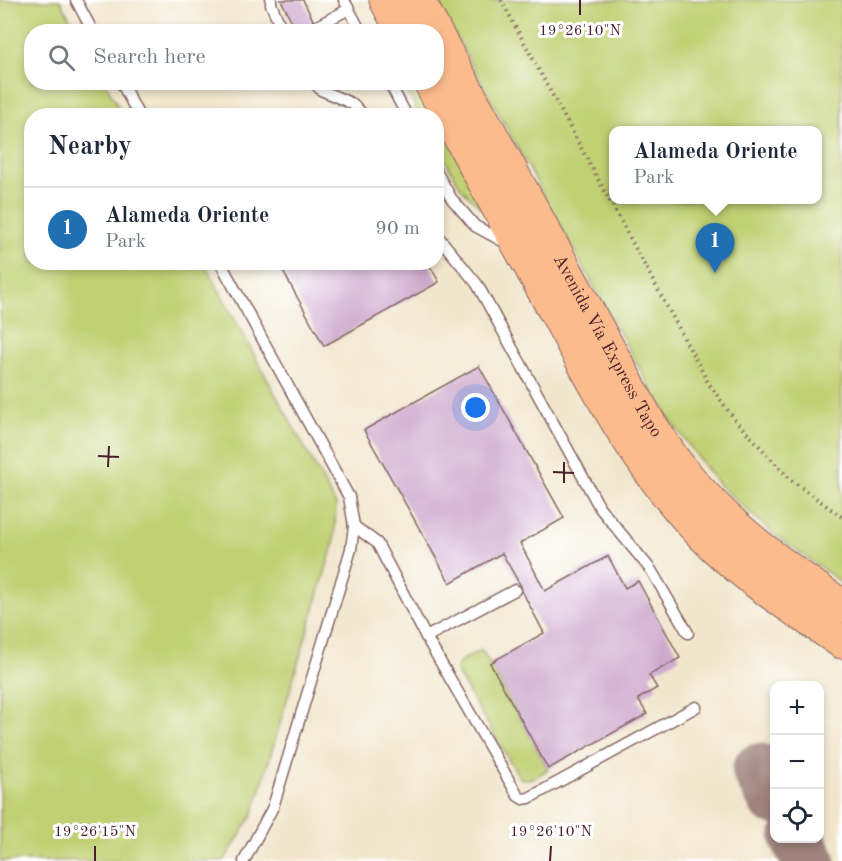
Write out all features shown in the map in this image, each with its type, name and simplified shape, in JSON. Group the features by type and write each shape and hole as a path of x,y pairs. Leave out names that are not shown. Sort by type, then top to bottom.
{"main road":[{"path":"386,0 399,24"},
{"name":"Avenida Vía Express Tapo","path":"418,0 431,24"},
{"name":"Avenida Vía Express Tapo","path":"444,48 648,421 682,470 714,506 746,536 795,574 842,606"},
{"name":"Avenida Vía Express Tapo","path":"434,90 597,388 628,440 677,508 727,559 752,580 842,642"}],"lane":[{"path":"76,0 89,24"},
{"path":"271,0 280,24"},
{"path":"320,24 346,4 357,24"},
{"path":"125,90 135,108"},
{"path":"321,90 353,104 357,108"},
{"path":"393,90 402,108"},
{"path":"444,185 451,198 476,226 522,252"},
{"path":"444,244 477,284 600,508 651,570 688,633"},
{"path":"224,270 349,497 354,526 351,549 273,807 244,861"},
{"path":"354,526 377,543 426,637 518,796 523,799 529,798 696,706"},
{"path":"426,637 515,590"}],"path":[{"path":"501,0 609,199"},
{"path":"612,204 709,384 735,420 791,480 842,517"}],"green space":[{"path":"0,0 60,0 73,24 24,24 24,90 109,90 119,108 24,108 24,270 208,270 336,505 334,542 253,814 224,861 0,861"},
{"path":"436,0 842,0 842,583 775,535 719,485 668,417"},
{"path":"406,90 423,90 432,108 416,108"},
{"path":"444,130 484,205 482,208 461,188 444,158"},
{"path":"481,650 548,769 535,777 520,778 457,673 459,662"}],"building":[{"path":"281,0 303,0 313,20 311,24 293,24"},
{"path":"282,270 432,270 439,282 324,346"},
{"path":"479,366 564,518 520,543 545,591 608,556 625,588 638,581 680,658 649,675 657,688 638,699 647,714 548,769 490,663 544,633 521,586 502,553 450,583 364,430"}],"taxiway":[{"path":"759,770 770,791"},
{"path":"800,843 809,861"}],"place":[{"name":"Alameda Oriente","path":"715,273"}]}
